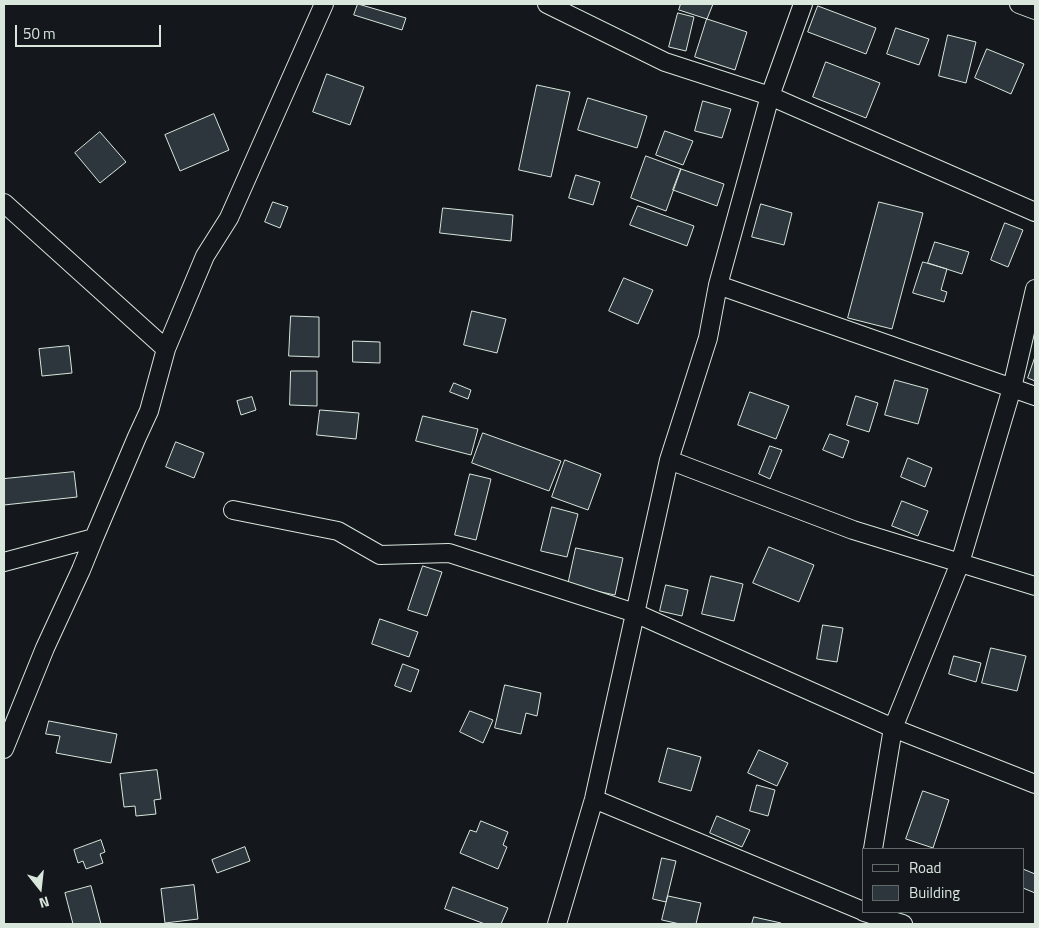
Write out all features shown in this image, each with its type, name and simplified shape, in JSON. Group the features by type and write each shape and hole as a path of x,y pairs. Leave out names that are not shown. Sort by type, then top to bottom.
{"street":[{"path":"4,749 45,648 81,570 149,411 166,349 205,256 229,218 324,4"},
{"path":"547,4 665,62 770,96 1035,212"},
{"path":"557,924 594,799 669,460 708,338 718,285 770,96 803,4"},
{"path":"1019,4 1035,10"},
{"path":"4,203 166,349"},
{"path":"718,285 1035,396"},
{"path":"873,848 893,728 960,563 1012,388 1035,289"},
{"path":"669,460 853,530 1035,586"},
{"path":"233,510 338,531 380,555 449,553 635,613 893,728 1035,784"},
{"path":"4,562 94,538"},
{"path":"594,799 862,911"},
{"path":"869,913 903,924"}],"building":[{"path":"358,4 406,18 402,30 354,15"},
{"path":"681,4 713,4 707,19 679,10"},
{"path":"818,6 876,28 866,54 808,32"},
{"path":"678,13 694,17 686,51 669,47"},
{"path":"707,19 747,32 735,70 695,57"},
{"path":"896,28 929,39 919,65 887,54"},
{"path":"948,35 976,42 966,83 939,76"},
{"path":"987,49 1024,64 1011,94 975,78"},
{"path":"826,62 880,83 866,118 813,97"},
{"path":"327,74 364,87 350,125 313,112"},
{"path":"537,85 570,92 551,177 519,170"},
{"path":"588,98 647,116 637,148 578,130"},
{"path":"703,101 731,109 722,138 695,131"},
{"path":"214,114 229,150 180,171 165,135"},
{"path":"665,131 693,141 683,165 656,155"},
{"path":"100,132 126,162 100,183 75,153"},
{"path":"646,156 681,169 666,211 631,198"},
{"path":"681,169 724,184 717,206 673,190"},
{"path":"576,175 600,182 593,205 569,198"},
{"path":"273,202 288,207 280,228 265,222"},
{"path":"879,202 923,213 892,329 848,318"},
{"path":"761,204 792,213 784,245 752,237"},
{"path":"638,206 694,226 687,246 630,225"},
{"path":"443,208 513,215 511,241 440,233"},
{"path":"1005,223 1023,230 1008,267 991,260"},
{"path":"935,242 969,252 962,274 928,263"},
{"path":"923,262 947,269 941,290 947,292 944,302 913,293"},
{"path":"624,278 653,290 638,324 609,311"},
{"path":"472,311 506,319 497,353 464,345"},
{"path":"291,316 319,317 319,357 289,356"},
{"path":"353,341 380,342 380,363 353,362"},
{"path":"69,346 72,373 42,376 39,349"},
{"path":"1035,357 1035,381 1028,378"},
{"path":"291,371 317,371 317,406 290,405"},
{"path":"895,380 928,389 918,424 885,415"},
{"path":"454,383 471,390 468,399 450,392"},
{"path":"750,392 789,406 776,439 738,425"},
{"path":"856,396 878,403 869,432 847,425"},
{"path":"252,397 256,410 241,415 237,401"},
{"path":"320,410 359,413 356,439 317,435"},
{"path":"423,416 478,429 471,455 416,441"},
{"path":"483,433 561,461 549,491 472,463"},
{"path":"830,434 849,441 843,458 823,450"},
{"path":"176,442 204,453 194,478 166,467"},
{"path":"770,446 782,450 770,479 759,474"},
{"path":"908,458 932,468 925,487 901,477"},
{"path":"565,460 601,474 588,510 552,497"},
{"path":"74,472 77,497 4,505 4,479"},
{"path":"470,474 491,479 476,540 455,535"},
{"path":"902,501 928,511 918,536 892,526"},
{"path":"552,507 578,514 567,557 541,551"},
{"path":"769,547 814,565 799,602 753,583"},
{"path":"576,548 623,558 615,595 568,585"},
{"path":"423,566 442,572 427,616 408,610"},
{"path":"711,576 743,584 734,621 702,614"},
{"path":"666,585 688,590 682,616 660,611"},
{"path":"380,619 418,632 409,657 372,644"},
{"path":"823,625 843,628 837,662 817,659"},
{"path":"991,648 1026,656 1017,691 982,683"},
{"path":"954,656 981,663 976,682 949,674"},
{"path":"403,664 419,670 411,692 395,686"},
{"path":"505,685 541,693 537,716 526,713 521,734 495,728"},
{"path":"470,711 493,720 483,743 460,732"},
{"path":"49,721 117,734 111,763 56,753 60,736 46,734"},
{"path":"668,748 701,757 691,791 659,782"},
{"path":"759,750 788,763 777,786 748,773"},
{"path":"157,770 161,799 154,800 156,814 136,816 135,806 124,807 120,774"},
{"path":"757,785 775,790 768,816 750,811"},
{"path":"923,791 949,800 933,848 906,839"},
{"path":"717,816 750,830 742,847 710,833"},
{"path":"481,821 508,832 503,845 507,847 498,869 460,853 470,830 476,832"},
{"path":"101,840 105,852 100,854 103,863 86,869 83,861 78,863 74,850"},
{"path":"245,847 250,861 217,873 212,860"},
{"path":"662,858 676,861 666,902 653,899"},
{"path":"1024,869 1035,874 1035,893 1024,888"},
{"path":"194,885 198,919 165,923 161,889"},
{"path":"91,886 101,924 73,924 65,893"},
{"path":"453,887 508,908 501,924 485,924 445,909"},
{"path":"668,896 701,903 696,924 680,924 662,920"},
{"path":"754,917 781,923 781,924 752,924"}]}
